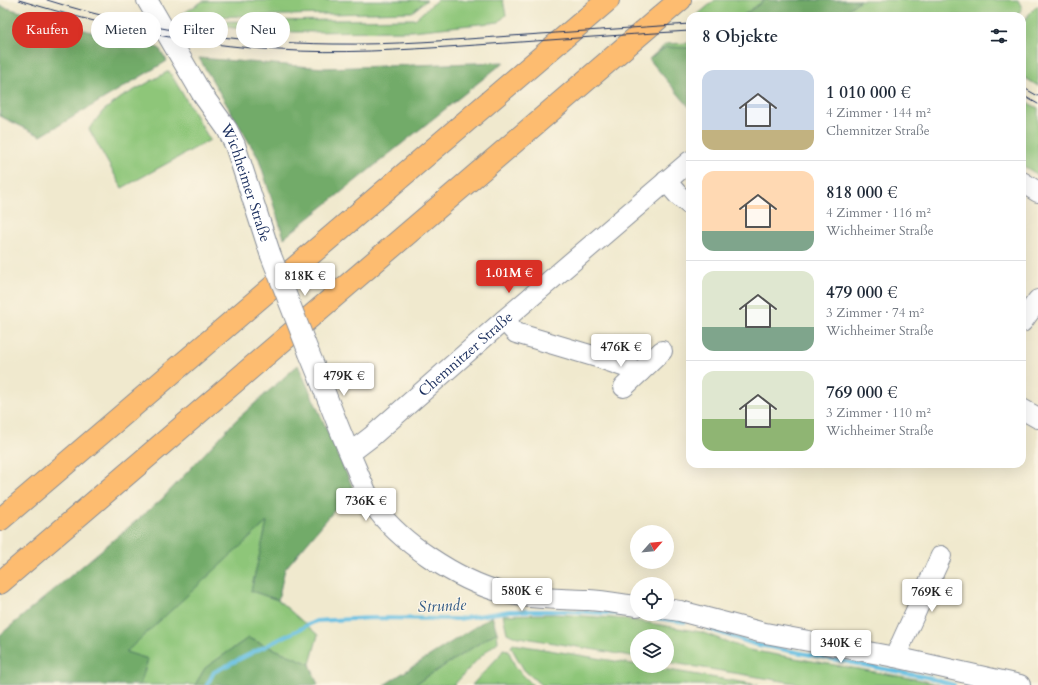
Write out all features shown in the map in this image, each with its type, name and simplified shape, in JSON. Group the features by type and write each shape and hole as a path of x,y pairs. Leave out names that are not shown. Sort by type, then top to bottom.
{"highway":[{"path":"0,520 608,0"},
{"path":"0,583 680,0"}],"street":[{"name":"Wichheimer Straße","path":"147,0 190,76 227,129 235,145 270,253 350,453 376,509 401,535 427,555 450,570 478,584 501,592 534,598 591,600 630,605"},
{"name":"Chemnitzer Straße","path":"350,453 371,437 504,320 686,164"},
{"path":"666,181 686,201"},
{"path":"1026,184 1038,192"},
{"path":"1026,316 1038,300"},
{"path":"504,320 516,333 600,358 640,372"},
{"path":"624,387 662,351"},
{"path":"1026,412 1038,418"},
{"path":"895,657 941,556"},
{"path":"674,610 760,632 895,657 1020,685"}],"green space":[{"path":"427,0 412,12 290,15 290,12 236,12 236,16 228,16 228,12 186,12 203,1"},
{"path":"437,0 503,0 506,15 499,22 412,31 290,32 290,21 415,19"},
{"path":"715,0 765,0 748,12 701,12"},
{"path":"765,0 860,0 845,12 748,12"},
{"path":"860,0 1018,0 1022,8 1020,12 845,12"},
{"path":"1038,5 1038,86 1026,78 1026,18"},
{"path":"0,6 21,12 12,12 12,48 83,48 83,30 91,32 91,48 159,48 167,61 41,136 0,116"},
{"path":"228,21 236,21 236,28 228,27"},
{"path":"686,43 686,48 666,47 649,59 666,44"},
{"path":"666,47 686,48 686,103 649,59"},
{"path":"199,58 324,68 504,62 284,238 259,159"},
{"path":"169,71 210,140 122,188 89,129 103,111 122,97"},
{"path":"1026,102 1038,108 1038,175 1026,168"},
{"path":"298,365 365,515 344,499 285,569 278,600 251,591 267,522 126,652 148,659 140,685 0,685 0,635 161,500 235,421"},
{"path":"268,521 251,591 278,600 318,635 310,664 248,638 205,668 195,685 140,685 148,659 125,652"},
{"path":"553,614 626,619 630,621 701,632 749,650 921,680 939,685 807,685 674,663 674,629 630,629 630,656 513,636 507,633 503,615"},
{"path":"492,616 497,632 414,685 384,685"},
{"path":"497,632 498,642 480,657 454,685 414,685"},
{"path":"248,638 310,664 318,685 195,685 205,668"},
{"path":"513,644 630,664 630,673 674,673 674,671 758,685 541,685 524,670 511,647"},
{"path":"503,649 508,650 516,668 533,685 472,685 499,656"}],"waterway":[{"name":"Strunde","path":"207,685 214,672 316,621 371,618 458,619 510,611 567,611 622,614"},
{"name":"Strunde","path":"674,620 685,622"},
{"name":"Strunde","path":"709,629 754,644 926,677 954,685"}],"tram line":[{"path":"19,0 83,18 147,33 213,44 279,50 348,52 393,50 686,31"},
{"path":"47,0 117,19 152,26 224,37 297,43 355,44 444,41 686,24"},
{"path":"1026,89 1038,96"},
{"path":"1026,97 1038,104"}]}
